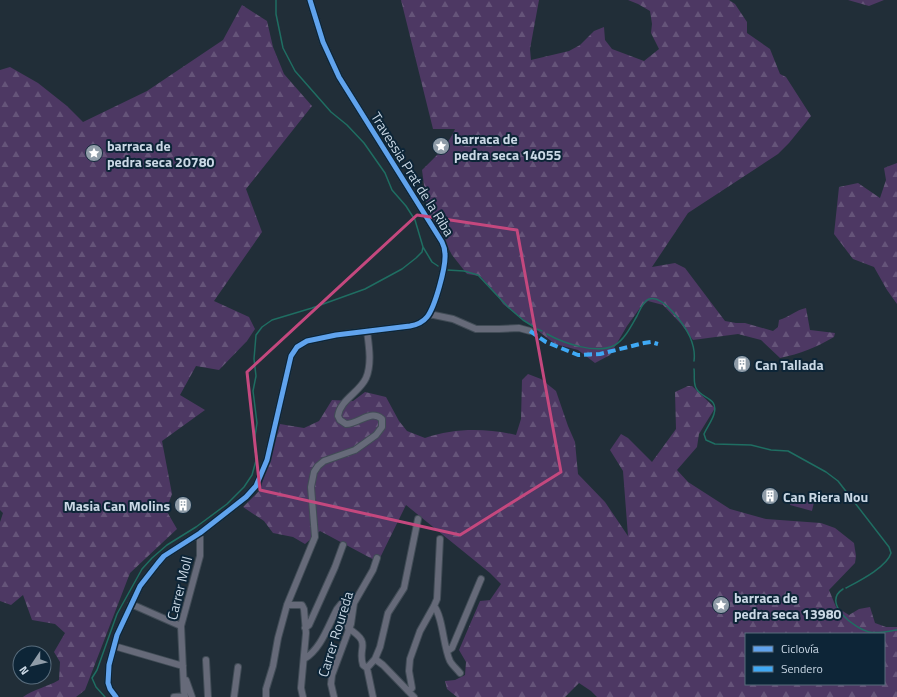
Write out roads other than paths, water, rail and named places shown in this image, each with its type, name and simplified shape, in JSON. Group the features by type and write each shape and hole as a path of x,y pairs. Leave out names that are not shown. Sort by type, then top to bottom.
{"street":[{"name":"Travessia Prat de la Riba","path":"310,0 323,42 339,77 440,238 445,249 445,262 429,314"},
{"path":"116,697 110,689 108,679 109,665 117,635 140,586 158,563 171,551 200,533 254,489 262,473 273,434 291,356 297,347 303,343 315,339 414,325 422,321 429,314 453,319 476,329 518,328 530,331"},
{"path":"266,697 266,689 287,605 314,540 316,531 311,487 314,472 318,466 328,459 350,452 364,444 376,436 382,427 382,419 376,416 368,416 353,423 346,424 342,422 338,416 342,407 361,386 366,378 369,350 367,331"},
{"path":"367,668 375,659 380,647 388,613 402,593 406,582 418,519"},
{"name":"Carrer Moll","path":"185,696 181,626 200,556 200,533"},
{"path":"408,691 412,688 409,666 412,653 422,627 434,606 438,593 440,539"},
{"path":"305,628 309,625 335,567 343,545"},
{"name":"Carrer Roureda","path":"334,697 331,684 332,675 348,628 351,624 354,601 373,570 378,558"},
{"path":"447,648 449,650 452,648 481,579"},
{"path":"131,604 181,626"},
{"path":"304,659 310,656 320,641 337,609 341,604 345,605 348,628 358,634 362,639 362,662 367,668 373,697"},
{"path":"287,605 302,605 304,609 304,659 301,688 303,697"},
{"path":"434,606 438,612 451,663 460,673"},
{"path":"114,646 183,666"},
{"path":"375,659 383,665 414,697"},
{"path":"206,660 208,697"},
{"path":"234,697 238,667"},
{"path":"184,674 192,697"},
{"path":"174,697 185,696"}],"waterway":[{"path":"105,697 96,687 92,678 97,670 117,614 142,569 167,545 196,527 227,504 244,487 252,475 257,457 255,451 257,423 253,391 256,376 254,359 256,335 262,327 272,320 312,308 365,289 402,269 422,252 423,247 415,220 406,206 392,190 385,173 364,143 347,125 331,112 295,71 283,48 276,14 276,0"},
{"path":"423,247 432,262 438,266"},
{"path":"447,270 464,271 478,275 508,307 534,327"},
{"path":"547,334 580,347 599,349 608,348 615,345 625,336 645,302 649,299 655,299 661,301 679,319 690,337 694,352 694,361"},
{"path":"537,329 542,331"},
{"path":"694,369 695,383 698,392 712,401 715,408 713,417 704,434 706,440 715,444 751,445 771,450 788,451 826,472 838,481 889,547 891,553 884,563 872,573 846,588"},
{"path":"843,589 837,595 836,601 842,615 849,621 863,630 872,633 897,630"}],"place":[{"name":"barraca de pedra seca 14055","path":"441,146"},
{"name":"barraca de pedra seca 20780","path":"94,153"},
{"name":"Can Tallada","path":"742,364"},
{"name":"Can Riera Nou","path":"770,496"},
{"name":"Masia Can Molins","path":"183,505"},
{"name":"barraca de pedra seca 13980","path":"721,605"}]}
